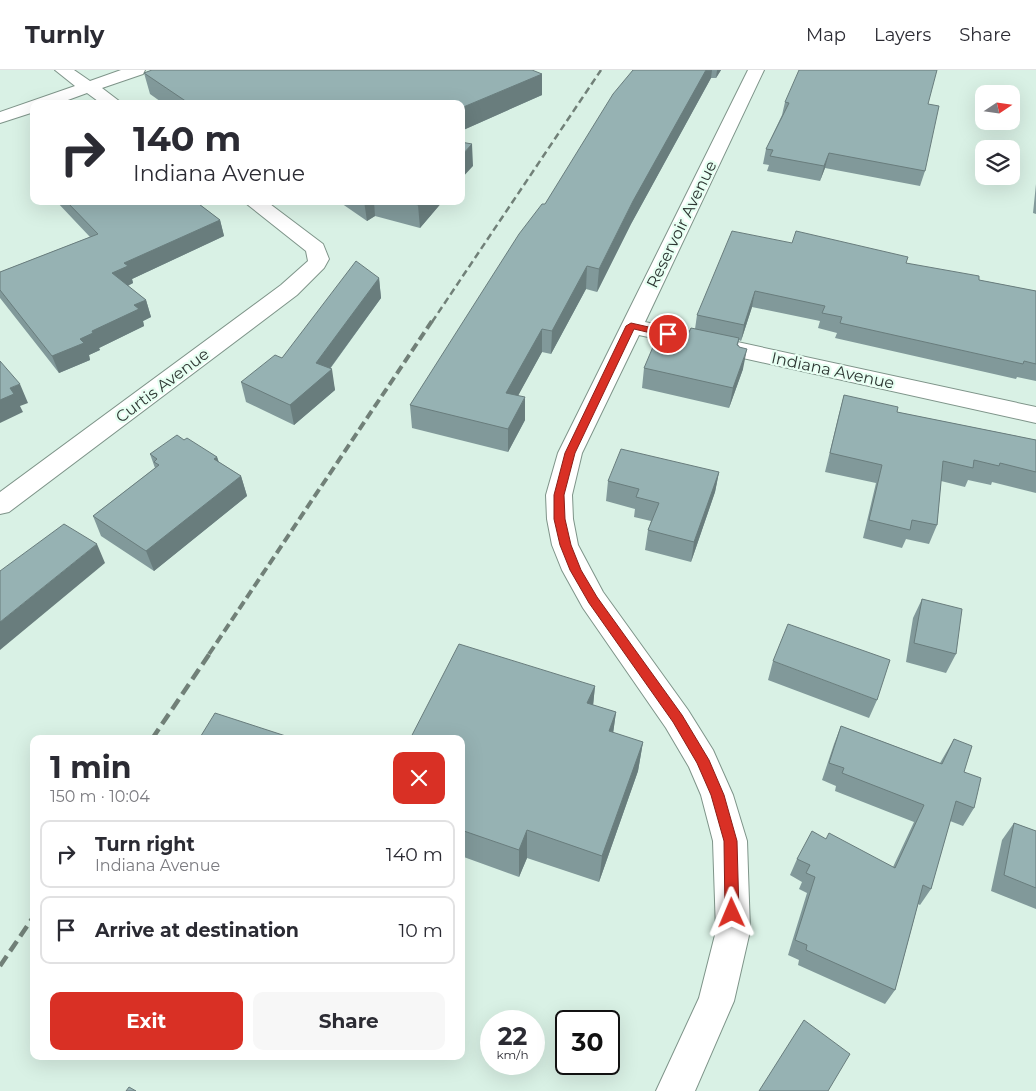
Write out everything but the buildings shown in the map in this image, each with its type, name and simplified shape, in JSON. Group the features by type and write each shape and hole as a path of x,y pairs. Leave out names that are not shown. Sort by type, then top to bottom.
{"street":[{"path":"63,70 108,100"},
{"path":"51,100 137,70"},
{"name":"Reservoir Avenue","path":"675,1091 716,1002 733,931 730,841 717,795 702,760 677,719 588,593 576,570 565,545 560,519 559,495 570,453 756,70"},
{"path":"0,118 30,107"},
{"name":"Curtis Avenue","path":"0,505 290,290 317,264 319,259 316,248 258,205"},
{"name":"Indiana Avenue","path":"631,326 1036,415"}],"railway":[{"path":"432,322 601,70"},
{"path":"209,654 432,321"},
{"path":"155,735 210,653"},
{"path":"0,966 30,922"}],"route":[{"path":"668,334 631,326 570,453 559,495 560,519 565,545 576,570 593,600 677,719 702,760 717,795 730,841 732,913"}]}
